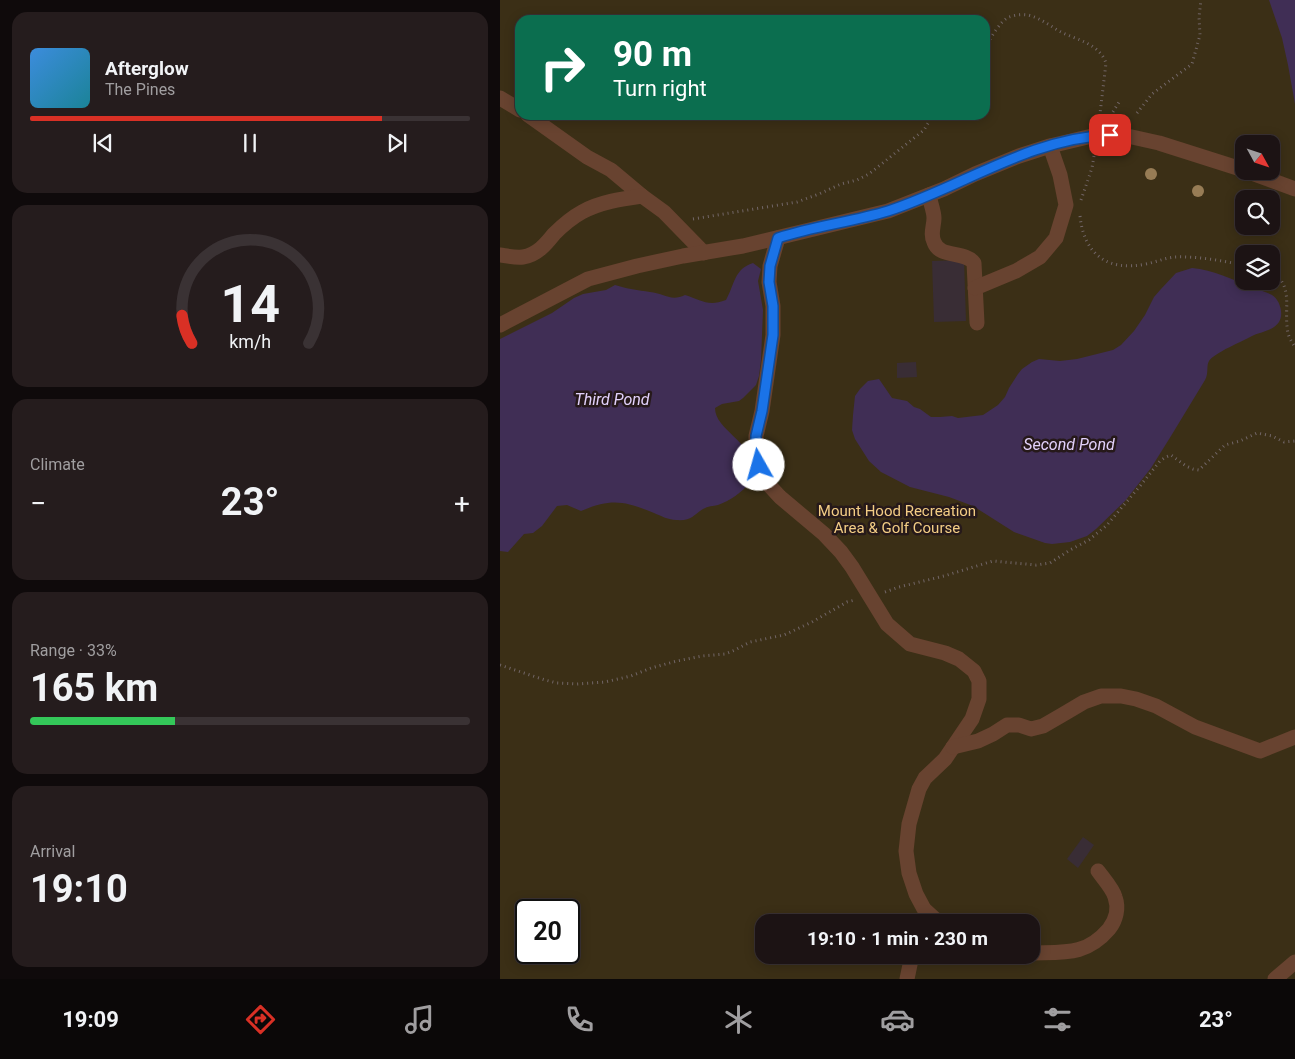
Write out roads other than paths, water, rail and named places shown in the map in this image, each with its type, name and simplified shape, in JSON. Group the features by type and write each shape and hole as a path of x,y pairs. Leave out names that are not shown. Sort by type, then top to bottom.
{"lane":[{"path":"500,98 515,107"},
{"path":"535,120 587,157 611,170 668,216 704,252"},
{"path":"500,325 588,279 637,266 743,246 888,211 1019,156 1092,136 1132,137 1174,147 1235,168"},
{"path":"975,288 1016,271 1040,257 1056,238 1066,206 1060,175 1050,146"},
{"path":"1269,180 1295,190"},
{"path":"929,195 934,217 933,242 943,252 962,255 973,261 977,324"},
{"path":"500,255 525,257 530,255 542,247 562,226 581,212 595,206 642,196"},
{"path":"778,238 770,266 769,282 773,306 773,335 762,411 756,436 756,455 763,475 768,484 780,497 824,534 841,552 887,624 910,644 960,659 974,671 979,682 979,699 972,719 945,759 925,778 919,789 908,824 906,850 909,873 916,894 930,914"},
{"path":"954,747 978,741 1007,725 1019,725 1031,729 1043,726 1084,702 1101,696 1121,696 1136,699 1156,706 1194,727 1260,751 1295,737"},
{"path":"1040,953 1068,952 1084,949 1100,940 1113,924 1117,912 1115,896 1098,871"},
{"path":"919,914 920,901"},
{"path":"1275,979 1295,962"},
{"path":"907,979 910,964"}],"water":[{"path":"1269,0 1295,0 1295,104 1282,38"},
{"name":"Third Pond","path":"753,263 761,269 758,281 763,310 759,376 756,385 739,401 722,404 715,408 721,423 746,450 750,459 752,473 750,481 746,486 727,501 705,508 685,520 671,519 634,506 618,503 601,504 581,511 567,505 557,506 542,526 533,533 524,534 508,552 500,551 500,339 552,313 574,298 583,294 606,290 615,285 675,298 685,295 709,303 720,302 726,300 738,273"},
{"name":"Second Pond","path":"1192,268 1200,269 1235,280 1235,290 1260,290 1272,295 1279,304 1281,311 1279,322 1266,331 1229,347 1209,361 1205,380 1151,468 1125,501 1087,536 1070,542 1052,544 1014,532 973,506 949,497 910,487 881,472 869,461 855,439 852,430 855,396 868,381 879,379 892,398 907,401 931,417 952,416 958,418 983,415 998,405 1005,397 1018,374 1032,362 1039,359 1060,361 1077,359 1113,350 1121,345 1145,315 1154,297 1176,273"}],"park label":[{"name":"Mount Hood Recreation Area & Golf Course","path":"897,520"}]}
